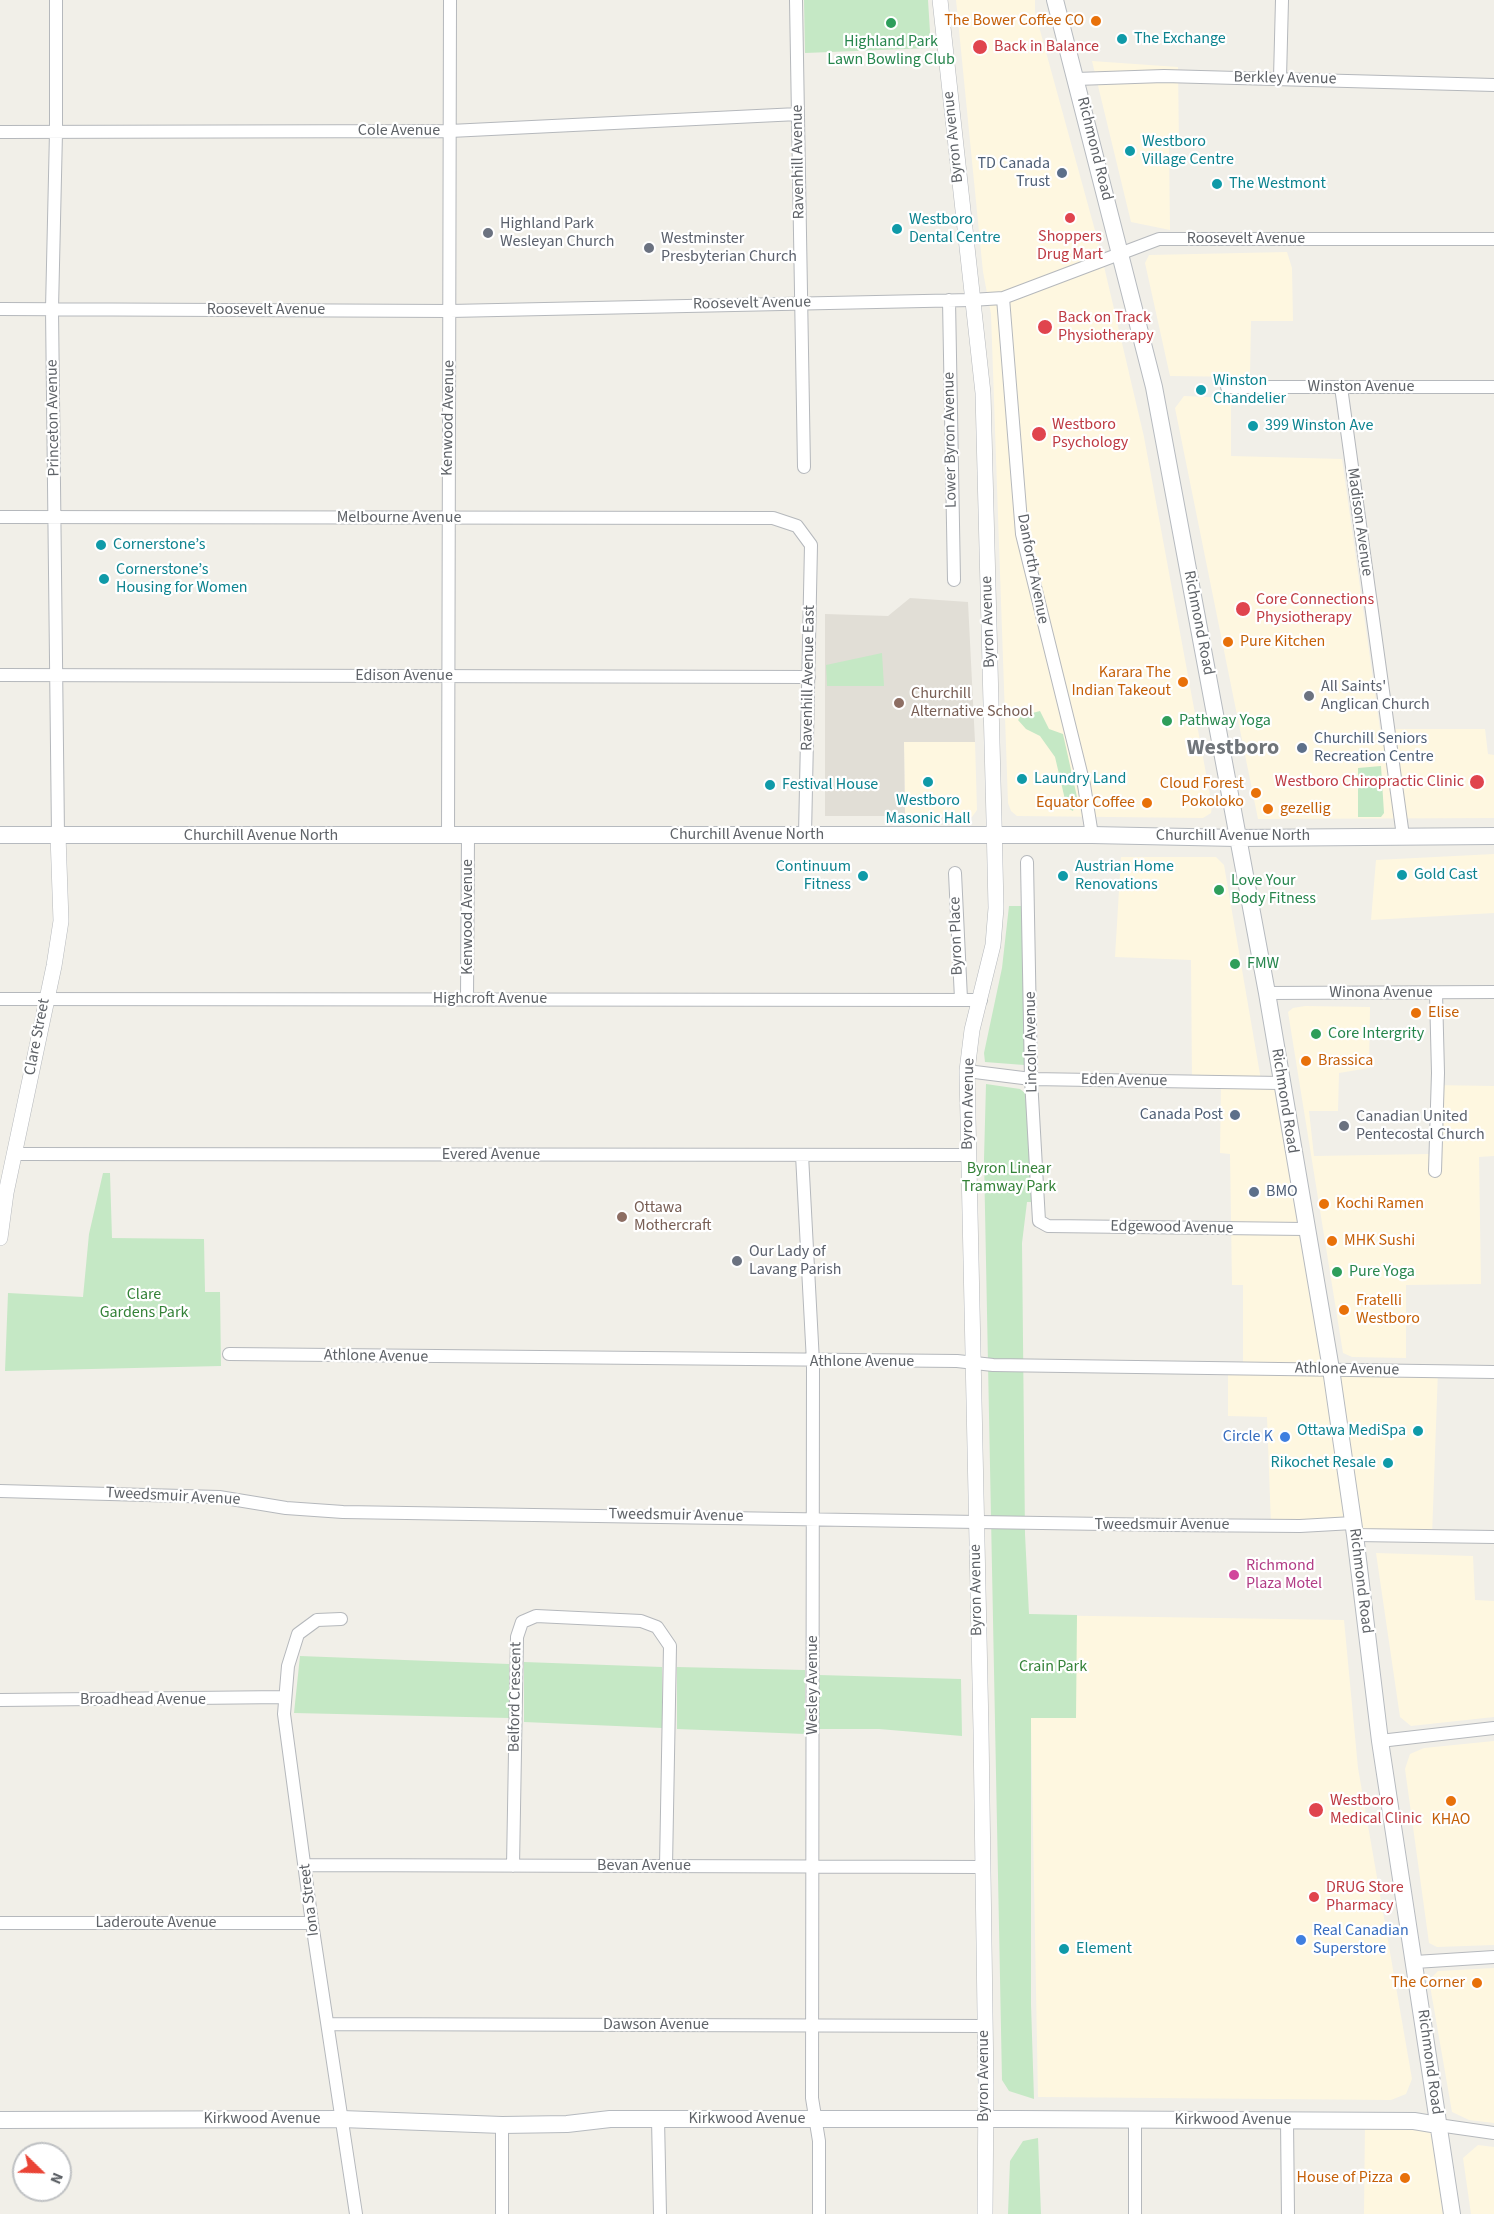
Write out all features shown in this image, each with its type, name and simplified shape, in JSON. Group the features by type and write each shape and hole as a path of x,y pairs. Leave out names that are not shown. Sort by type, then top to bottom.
{"main road":[{"name":"Richmond Road","path":"1055,0 1121,255 1165,439 1267,993 1305,1230 1331,1369 1354,1529 1380,1741 1452,2214"},
{"name":"Churchill Avenue North","path":"0,835 1092,835 1238,838 1494,836"},
{"name":"Kirkwood Avenue","path":"0,2120 342,2119 502,2125 658,2119 1135,2119 1414,2121 1438,2125"}],"street":[{"name":"Princeton Avenue","path":"56,0 52,309 57,517 58,835"},
{"name":"Kenwood Avenue","path":"448,836 450,0"},
{"name":"Ravenhill Avenue","path":"796,0 804,467"},
{"name":"Byron Avenue","path":"940,0 985,425 996,908 993,945 972,1030 966,1071 975,1363 985,2214"},
{"path":"1280,78 1282,0"},
{"name":"Berkley Avenue","path":"1076,79 1099,76 1280,78 1494,85"},
{"name":"Cole Avenue","path":"0,132 450,131 798,114"},
{"name":"Roosevelt Avenue","path":"0,309 450,311 971,300 1003,298 1159,239 1494,239"},
{"name":"Danforth Avenue","path":"1003,298 1022,534 1084,785 1092,835"},
{"name":"Lower Byron Avenue","path":"949,300 954,580"},
{"name":"Winston Avenue","path":"1227,387 1494,387"},
{"name":"Madison Avenue","path":"1341,387 1403,836"},
{"name":"Melbourne Avenue","path":"0,517 773,518 797,526"},
{"name":"Ravenhill Avenue East","path":"797,526 811,545 805,835"},
{"name":"Edison Avenue","path":"0,675 809,677"},
{"name":"Clare Street","path":"0,1238 3,1193 15,1154 60,921 58,835"},
{"name":"Kenwood Avenue","path":"467,999 468,836"},
{"name":"Lincoln Avenue","path":"1027,862 1031,1079 1039,1221"},
{"name":"Byron Place","path":"956,873 960,999"},
{"name":"Winona Avenue","path":"1267,993 1494,992"},
{"path":"1435,1171 1438,1073 1436,993"},
{"name":"Highcroft Avenue","path":"0,999 981,1000"},
{"name":"Eden Avenue","path":"966,1071 1031,1079 1281,1083"},
{"name":"Evered Avenue","path":"15,1154 968,1155"},
{"name":"Wesley Avenue","path":"802,1155 813,1362 812,2098 819,2141 819,2214"},
{"name":"Edgewood Avenue","path":"1039,1221 1048,1226 1305,1230"},
{"name":"Athlone Avenue","path":"229,1354 1494,1372"},
{"name":"Tweedsmuir Avenue","path":"0,1491 219,1497 286,1508 343,1512 1300,1526 1494,1537"},
{"name":"Belford Crescent","path":"513,1866 517,1637 522,1622 536,1616 641,1621 657,1627 670,1646 666,1866"},
{"name":"Iona Street","path":"341,1619 317,1620 298,1634 288,1666 284,1714 306,1864 312,1923 356,2214"},
{"name":"Broadhead Avenue","path":"0,1700 285,1698"},
{"path":"1380,1741 1494,1728"},
{"name":"Bevan Avenue","path":"306,1864 982,1868"},
{"name":"Laderoute Avenue","path":"0,1923 312,1923"},
{"path":"1415,1962 1494,1957"},
{"name":"Dawson Avenue","path":"328,2024 984,2026"},
{"path":"658,2119 660,2214"},
{"path":"1135,2119 1135,2214"},
{"path":"1287,2120 1288,2214"},
{"path":"502,2125 502,2214"},
{"name":"Kirkwood Avenue","path":"1438,2125 1494,2133"}],"shaded area":[{"path":"956,0 1035,0 1035,12 1099,245 1144,437 1212,806 1211,813 1203,818 1017,816 1011,811 1008,803 991,314 983,272"},
{"path":"1092,61 1178,67 1179,146 1169,147 1170,230 1131,222"},
{"path":"1287,252 1292,268 1293,321 1251,321 1250,377 1170,376 1145,263 1149,255"},
{"path":"1184,396 1231,398 1231,456 1342,459 1380,729 1485,729 1488,754 1494,755 1494,818 1258,819 1175,408"},
{"name":"Churchill Alternative School","path":"910,598 968,602 975,742 904,742 905,816 825,816 825,614 888,616"},
{"path":"904,742 975,742 977,810 972,817 905,816"},
{"path":"1494,854 1494,913 1371,920 1376,860"},
{"path":"1121,857 1216,857 1224,865 1261,1080 1281,1083 1331,1369 1438,1370 1432,1536 1355,1535 1353,1523 1271,1525 1267,1417 1228,1416 1228,1368 1243,1368 1243,1285 1232,1285 1230,1154 1220,1153 1221,1082 1192,1082 1191,960 1115,957"},
{"path":"1305,1006 1370,1007 1369,1068 1339,1073 1338,1111 1309,1111 1314,1156 1429,1154 1433,1085 1494,1086 1494,1156 1479,1157 1481,1284 1406,1285 1406,1358 1352,1357 1343,1353 1288,1012 1293,1008"},
{"path":"1376,1553 1473,1556 1475,1600 1494,1601 1494,1717 1411,1726 1400,1717"},
{"path":"1029,1615 1344,1620 1358,1768 1412,2079 1406,2094 1391,2100 1038,2097"},
{"path":"1494,1741 1494,1945 1437,1947 1429,1943 1405,1769 1410,1754 1424,1748"},
{"path":"1494,1968 1494,2123 1469,2120 1452,2112 1429,1980 1438,1971"},
{"path":"1365,2121 1438,2125 1452,2214 1364,2214"},
{"path":"1478,2145 1494,2147 1494,2214 1471,2214 1463,2158"}],"green space":[{"path":"804,0 928,0 931,48 805,53"},
{"path":"882,653 884,686 827,686 826,665"},
{"path":"1040,711 1049,729 1063,734 1077,797 1073,811 1067,808 1055,757 1040,736 1026,729 1018,720 1021,716"},
{"path":"1381,766 1384,813 1381,817 1358,817 1358,768"},
{"path":"1009,906 1025,906 1024,1065 985,1062 984,1053 1002,968"},
{"name":"Byron Linear Tramway Park","path":"986,1084 1020,1089 1025,1093 1037,1202 1027,1202 1022,1243 1025,1534 1029,1614 1077,1615 1076,1718 1031,1718 1031,2004 1034,2099 1009,2091 1002,2080 984,1159"},
{"name":"Clare Gardens Park","path":"103,1173 110,1173 112,1238 204,1239 205,1292 220,1292 221,1366 5,1371 8,1293 83,1297 89,1234"},
{"path":"300,1656 509,1664 509,1718 294,1713"},
{"path":"524,1662 662,1667 662,1728 524,1722"},
{"path":"677,1667 805,1670 805,1734 677,1729"},
{"path":"819,1675 961,1679 962,1736 879,1729 819,1729"},
{"path":"1038,2138 1041,2214 1008,2214 1010,2161 1023,2141"}],"place":[{"name":"The Bower Coffee CO","path":"1096,21"},
{"name":"Highland Park Lawn Bowling Club","path":"891,23"},
{"name":"The Exchange","path":"1122,39"},
{"name":"Back in Balance","path":"980,47"},
{"name":"Westboro Village Centre","path":"1130,151"},
{"name":"TD Canada Trust","path":"1062,173"},
{"name":"The Westmont","path":"1217,184"},
{"name":"Shoppers Drug Mart","path":"1070,218"},
{"name":"Westboro Dental Centre","path":"897,229"},
{"name":"Highland Park Wesleyan Church","path":"488,233"},
{"name":"Westminster Presbyterian Church","path":"649,248"},
{"name":"Back on Track Physiotherapy","path":"1045,327"},
{"name":"Winston Chandelier","path":"1201,390"},
{"name":"399 Winston Ave","path":"1253,426"},
{"name":"Westboro Psychology","path":"1039,434"},
{"name":"Cornerstone’s","path":"101,545"},
{"name":"Cornerstone’s Housing for Women","path":"104,579"},
{"name":"Core Connections Physiotherapy","path":"1243,609"},
{"name":"Pure Kitchen","path":"1228,642"},
{"name":"Karara The Indian Takeout","path":"1183,682"},
{"name":"All Saints' Anglican Church","path":"1309,696"},
{"name":"Churchill Alternative School","path":"899,703"},
{"name":"Pathway Yoga","path":"1167,721"},
{"name":"Churchill Seniors Recreation Centre","path":"1302,748"},
{"name":"Laundry Land","path":"1022,779"},
{"name":"Westboro Masonic Hall","path":"928,782"},
{"name":"Westboro Chiropractic Clinic","path":"1477,782"},
{"name":"Festival House","path":"770,785"},
{"name":"Cloud Forest Pokoloko","path":"1256,793"},
{"name":"Equator Coffee","path":"1147,803"},
{"name":"gezellig","path":"1268,809"},
{"name":"Gold Cast","path":"1402,875"},
{"name":"Continuum Fitness","path":"863,876"},
{"name":"Austrian Home Renovations","path":"1063,876"},
{"name":"Love Your Body Fitness","path":"1219,890"},
{"name":"FMW","path":"1235,964"},
{"name":"Elise","path":"1416,1013"},
{"name":"Core Intergrity","path":"1316,1034"},
{"name":"Brassica","path":"1306,1061"},
{"name":"Canada Post","path":"1235,1115"},
{"name":"Canadian United Pentecostal Church","path":"1344,1126"},
{"name":"BMO","path":"1254,1192"},
{"name":"Kochi Ramen","path":"1324,1204"},
{"name":"Ottawa Mothercraft","path":"622,1217"},
{"name":"MHK Sushi","path":"1332,1241"},
{"name":"Our Lady of Lavang Parish","path":"737,1261"},
{"name":"Pure Yoga","path":"1337,1272"},
{"name":"Fratelli Westboro","path":"1344,1310"},
{"name":"Ottawa MediSpa","path":"1418,1431"},
{"name":"Circle K","path":"1285,1437"},
{"name":"Rikochet Resale","path":"1388,1463"},
{"name":"Richmond Plaza Motel","path":"1234,1575"},
{"name":"KHAO","path":"1451,1801"},
{"name":"Westboro Medical Clinic","path":"1316,1810"},
{"name":"DRUG Store Pharmacy","path":"1314,1897"},
{"name":"Real Canadian Superstore","path":"1301,1940"},
{"name":"Element","path":"1064,1949"},
{"name":"The Corner","path":"1477,1983"},
{"name":"House of Pizza","path":"1405,2178"}],"district":[{"name":"Westboro","path":"1233,749"}],"park label":[{"name":"Crain Park","path":"1053,1667"}]}
